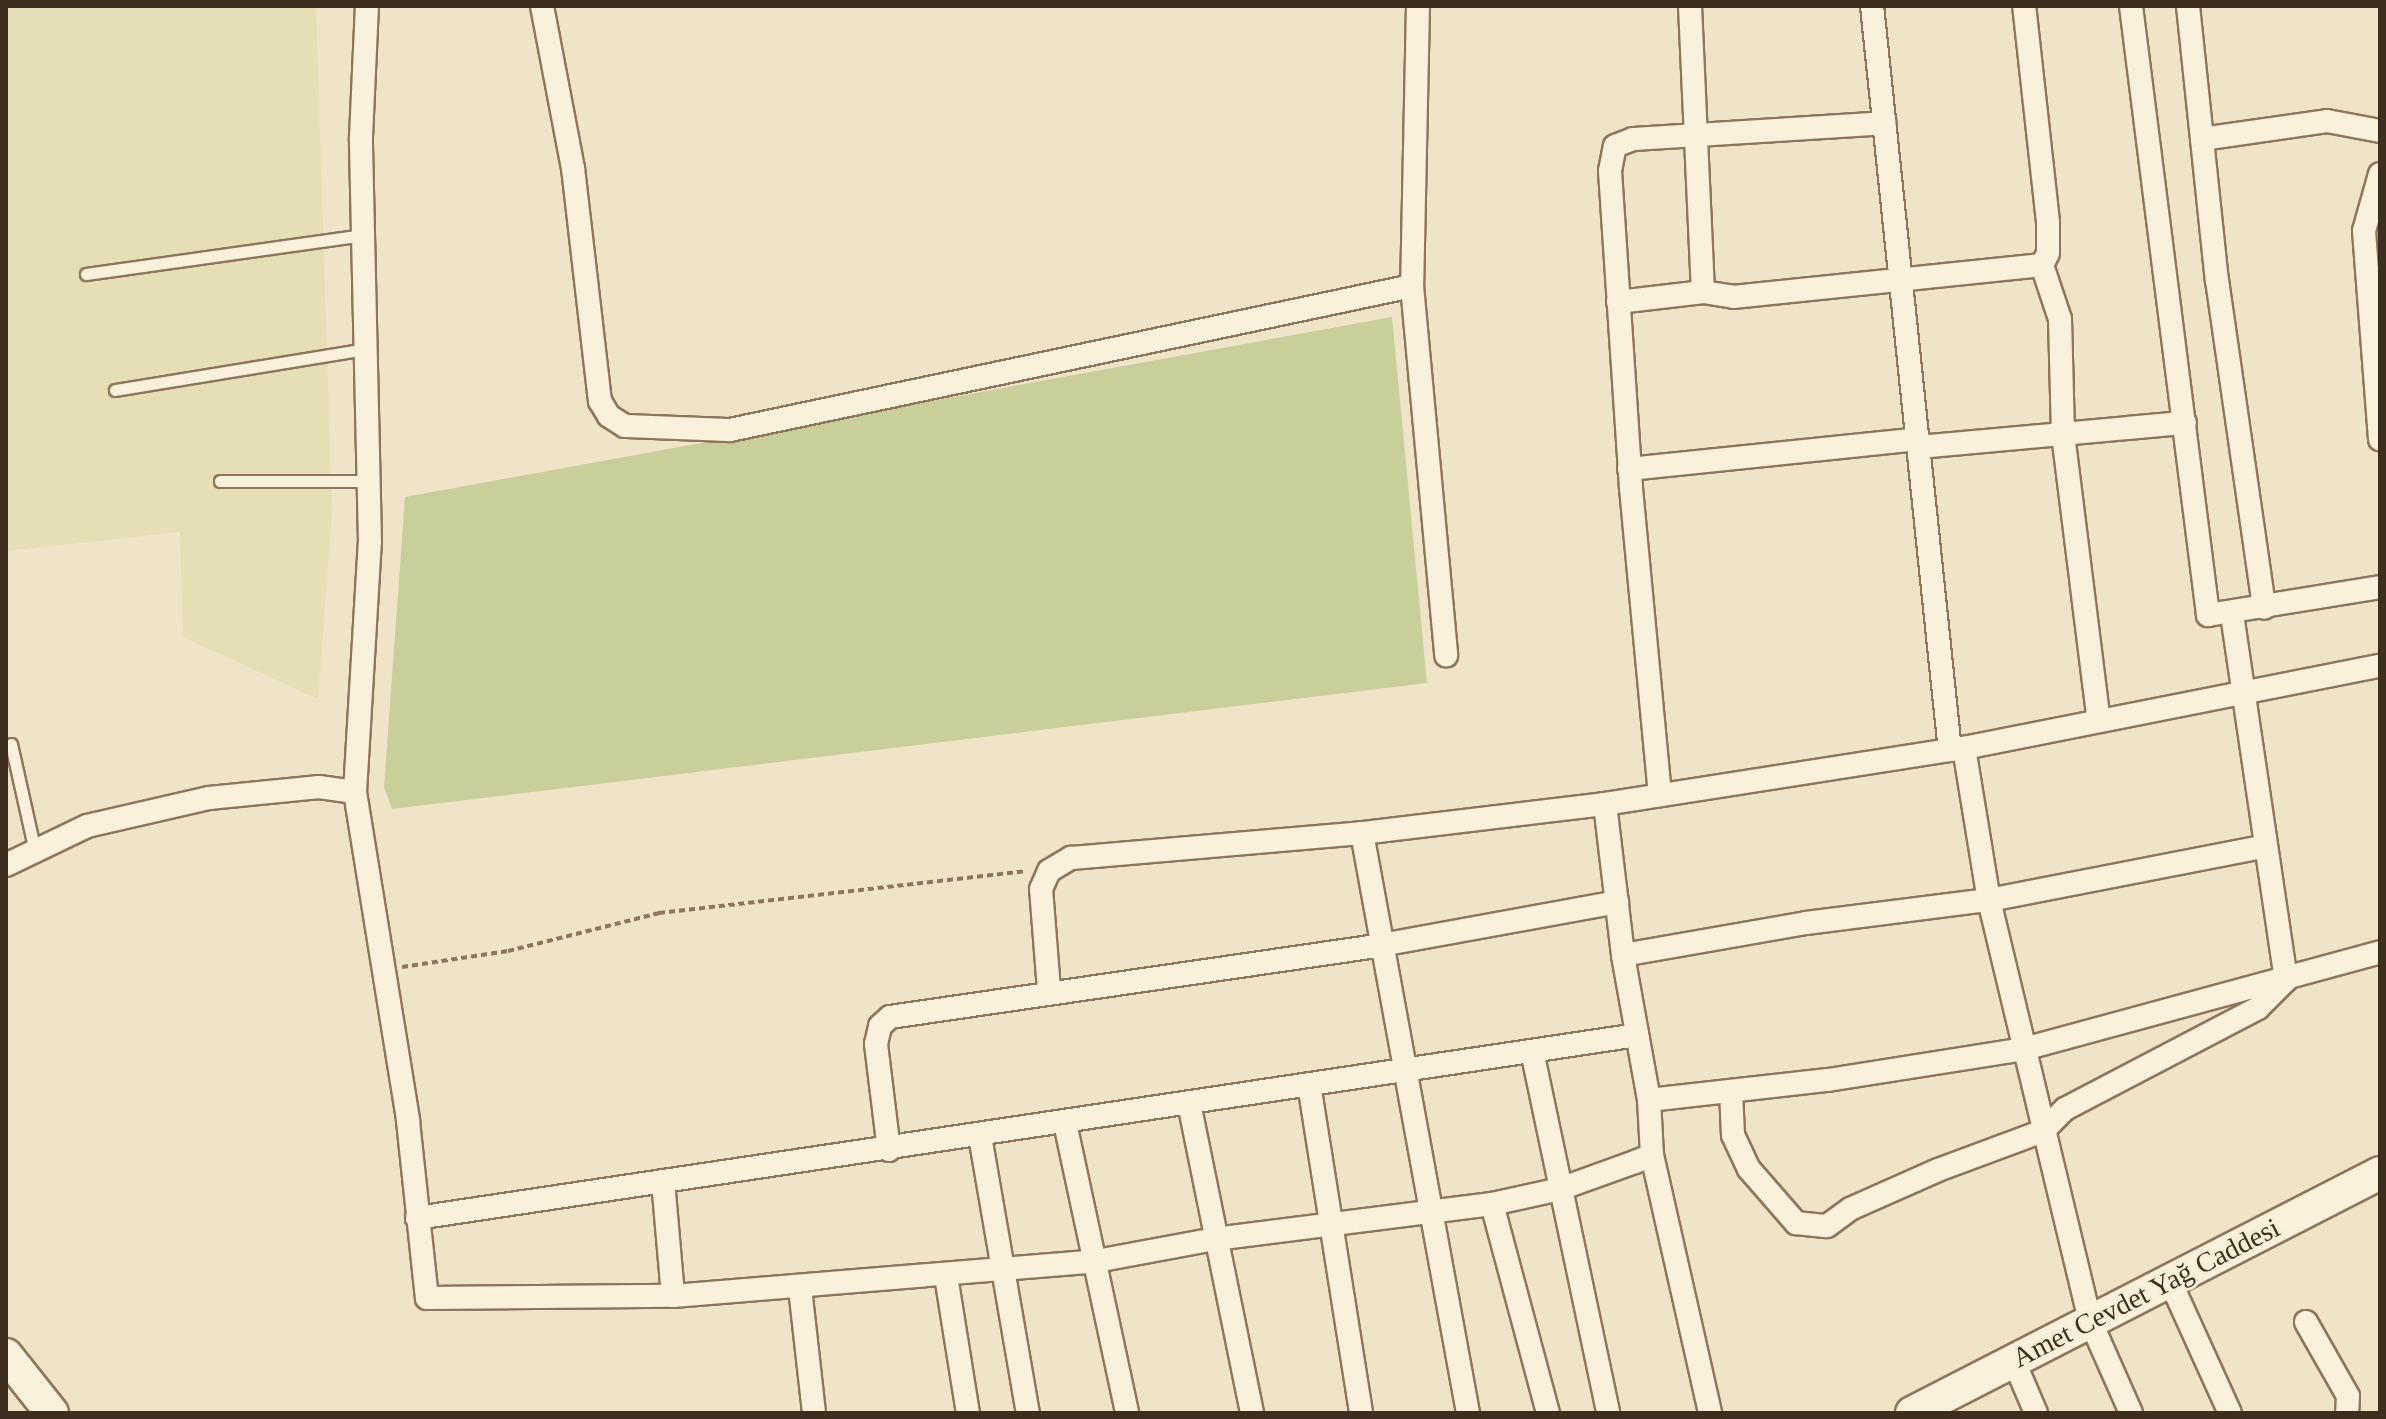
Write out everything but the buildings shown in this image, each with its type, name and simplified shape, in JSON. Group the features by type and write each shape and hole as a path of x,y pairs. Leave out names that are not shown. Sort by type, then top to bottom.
{"street":[{"path":"367,6 363,235 370,542 355,792 384,970 427,1298 673,1296 1091,1262 1215,1239 1492,1204 1560,1189 1652,1155"},
{"path":"542,6 573,168 600,401 609,416 625,426 730,430 1412,286"},
{"path":"1418,6 1412,286 1446,655"},
{"path":"1690,6 1703,292"},
{"path":"1872,6 1919,443 1957,749 1989,900 2089,1318 2131,1413"},
{"path":"2024,6 2048,222 2048,253 2042,265 2060,319 2063,434 2099,721"},
{"path":"2131,6 2208,615 2232,614 2380,587"},
{"path":"2188,6 2202,139 2264,608"},
{"path":"2202,139 2327,121 2380,131"},
{"path":"1660,795 1629,469 1610,171 1615,146 1633,139 1884,123"},
{"path":"2380,174 2364,231 2373,253 2380,439"},
{"path":"1618,302 1703,292 1733,297 1901,277 2042,265"},
{"path":"1629,469 2185,423"},
{"path":"2232,614 2286,980"},
{"path":"1049,990 1040,898 1049,871 1071,858 1362,833 1605,804 1957,749 2380,666"},
{"path":"6,865 34,847 87,826 209,798 319,787 355,792"},
{"path":"1605,804 1623,955 1649,1100 1652,1155 1710,1413"},
{"path":"1362,833 1468,1413"},
{"path":"1623,955 1806,923 1989,900 2266,846"},
{"path":"889,1150 876,1044 880,1026 890,1017 1049,990 1381,945 1617,902"},
{"path":"1649,1100 2024,1049 2380,952"},
{"path":"1731,1091 1733,1135 1749,1169 1782,1211 1809,1228 1827,1226 1850,1209 1938,1170 2043,1131 2065,1109 2258,1008 2286,980"},
{"path":"417,1218 889,1150 1637,1035"},
{"path":"1532,1051 1608,1413"},
{"path":"1309,1084 1361,1413"},
{"path":"1189,1103 1252,1413"},
{"path":"1065,1123 1091,1262 1127,1413"},
{"path":"980,1136 1028,1413"},
{"name":"Amet Cevdet Yağ Caddesi","path":"1931,1409 2013,1359 2089,1318 2171,1283 2380,1173"},
{"path":"663,1181 673,1296"},
{"path":"1492,1204 1548,1413"},
{"path":"946,1276 968,1413"},
{"path":"2171,1283 2230,1413"},
{"path":"800,1288 814,1413"},
{"path":"2306,1322 2348,1396 2347,1413"},
{"path":"6,1355 52,1413"},
{"path":"2013,1359 2036,1413"}],"lane":[{"path":"86,274 363,235"},
{"path":"115,390 366,349"},
{"path":"220,481 369,481"},
{"path":"11,744 34,847"}],"path":[{"path":"384,970 508,951 659,913 1049,871"}],"shaded area":[{"path":"6,6 316,6 332,513 318,699 183,637 180,532 6,551"}],"green space":[{"path":"1392,317 1427,683 392,809 384,787 405,497"}]}
